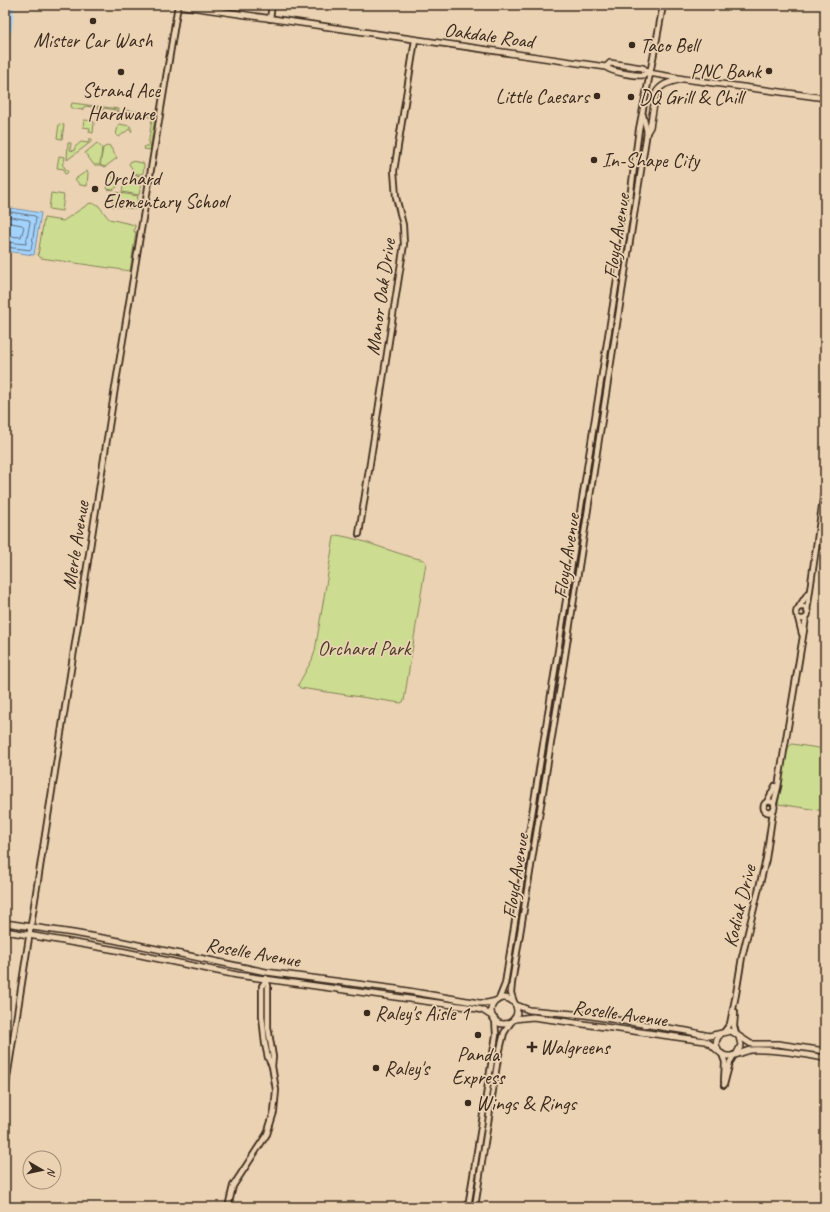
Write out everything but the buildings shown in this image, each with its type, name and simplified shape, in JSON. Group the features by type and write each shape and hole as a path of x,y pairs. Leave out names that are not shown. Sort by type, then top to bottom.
{"main road":[{"name":"Oakdale Road","path":"177,5 606,67 610,70 623,73 643,75 650,73 825,98"},
{"path":"647,132 650,127 658,88 665,84 684,79"},
{"name":"Roselle Avenue","path":"5,923 114,940 266,972 396,989 479,1003 490,1003 497,1000"},
{"name":"Roselle Avenue","path":"5,931 116,950 213,971 266,980 467,1007 484,1011 494,1018"},
{"path":"508,999 515,1004 517,1012 512,1021 501,1023 494,1018 492,1008 497,1000 508,999"},
{"name":"Roselle Avenue","path":"515,1004 529,1010 585,1015 687,1031 709,1036 723,1033"},
{"name":"Roselle Avenue","path":"512,1021 533,1017 700,1040 708,1042 720,1052"},
{"path":"825,1051 778,1044 752,1044 731,1031 723,1033 716,1042 720,1052 727,1056 754,1050 786,1052 825,1058"},
{"path":"735,1055 741,1046 741,1040 737,1035"}],"street":[{"name":"Merle Avenue","path":"5,1091 115,388 177,5"},
{"path":"270,19 272,5"},
{"name":"Floyd Avenue","path":"497,1000 505,984 642,114 658,38 663,5"},
{"name":"Manor Oak Drive","path":"359,534 404,244 403,225 395,189 394,171 415,40"},
{"name":"Floyd Avenue","path":"515,1004 511,992 512,983 647,132 642,114"},
{"path":"778,782 764,806 766,811 773,811 775,806 774,803 778,782 802,637 808,614 809,591 825,485"},
{"path":"802,637 798,618 795,612 800,607 809,591"},
{"path":"800,607 805,608 807,611"},
{"path":"798,618 806,618"},
{"path":"767,802 770,801 774,803"},
{"name":"Kodiak Drive","path":"766,811 770,825"},
{"name":"Kodiak Drive","path":"723,1033 730,1023 742,957 766,859 773,811"},
{"path":"228,1207 233,1186 265,1137 273,1116 276,1090 272,1066 268,1058 262,1016 262,986 266,980 266,972"},
{"name":"Kodiak Drive","path":"736,994 734,1026 737,1035"},
{"path":"468,1207 497,1031 494,1018"},
{"path":"476,1207 493,1092 503,1037 512,1021"},
{"path":"720,1052 725,1062 724,1085 729,1063 735,1055"},
{"path":"491,1064 493,1068 489,1092 493,1092"},
{"path":"482,1118 486,1119 481,1154 483,1156"}],"green space":[{"path":"72,103 119,109 118,115 115,114 117,112 116,110 104,108 102,111 99,110 99,108 85,106 82,110 72,108"},
{"path":"125,110 152,114 155,118 150,150 144,149 145,146 148,146 152,119 150,117 126,113 126,116 124,116"},
{"path":"84,120 93,121 93,133 89,132 90,128 83,127"},
{"path":"59,124 64,125 62,139 57,138"},
{"path":"119,124 130,126 132,131 131,132 129,129 119,137 116,135"},
{"path":"89,139 92,139 91,142 67,160 68,143 71,143 70,150 74,151 75,147 81,142 88,143"},
{"path":"97,143 102,148 100,165 94,165 85,153"},
{"path":"109,145 117,158 105,167 100,165 103,148"},
{"path":"59,156 65,157 62,164 68,172 66,174 64,173 64,169 57,168"},
{"path":"131,161 143,163 143,173 136,174 129,164"},
{"path":"87,171 87,186 80,185 75,179"},
{"path":"110,174 119,185 113,190 107,189"},
{"path":"136,175 141,176 142,179 139,195 122,192 126,183"},
{"path":"114,192 138,196 136,209 112,206"},
{"path":"51,193 64,195 62,211 49,209"},
{"path":"90,203 98,205 109,219 135,225 134,232 136,232 130,271 41,258 38,255 44,218 63,221"},
{"name":"Orchard Park","path":"337,535 359,540 424,560 426,563 404,701 401,703 300,688 298,685 312,660 315,651 334,537"},
{"path":"792,744 825,749 825,811 778,804 787,748"}],"water":[{"path":"5,207 41,213 34,255 5,251"}],"waterway":[{"path":"5,45 10,28 12,5"}],"place":[{"name":"Mister Car Wash","path":"93,21"},
{"name":"Taco Bell","path":"632,45"},
{"name":"PNC Bank","path":"769,71"},
{"name":"Strand Ace Hardware","path":"121,72"},
{"name":"Little Caesars","path":"597,96"},
{"name":"DQ Grill & Chill","path":"631,97"},
{"name":"In-Shape City","path":"594,160"},
{"name":"Orchard Elementary School","path":"95,189"},
{"name":"Raley's Aisle 1","path":"367,1013"},
{"name":"Panda Express","path":"478,1035"},
{"name":"Walgreens","path":"532,1047"},
{"name":"Raley's","path":"376,1068"},
{"name":"Wings & Rings","path":"468,1103"}]}
